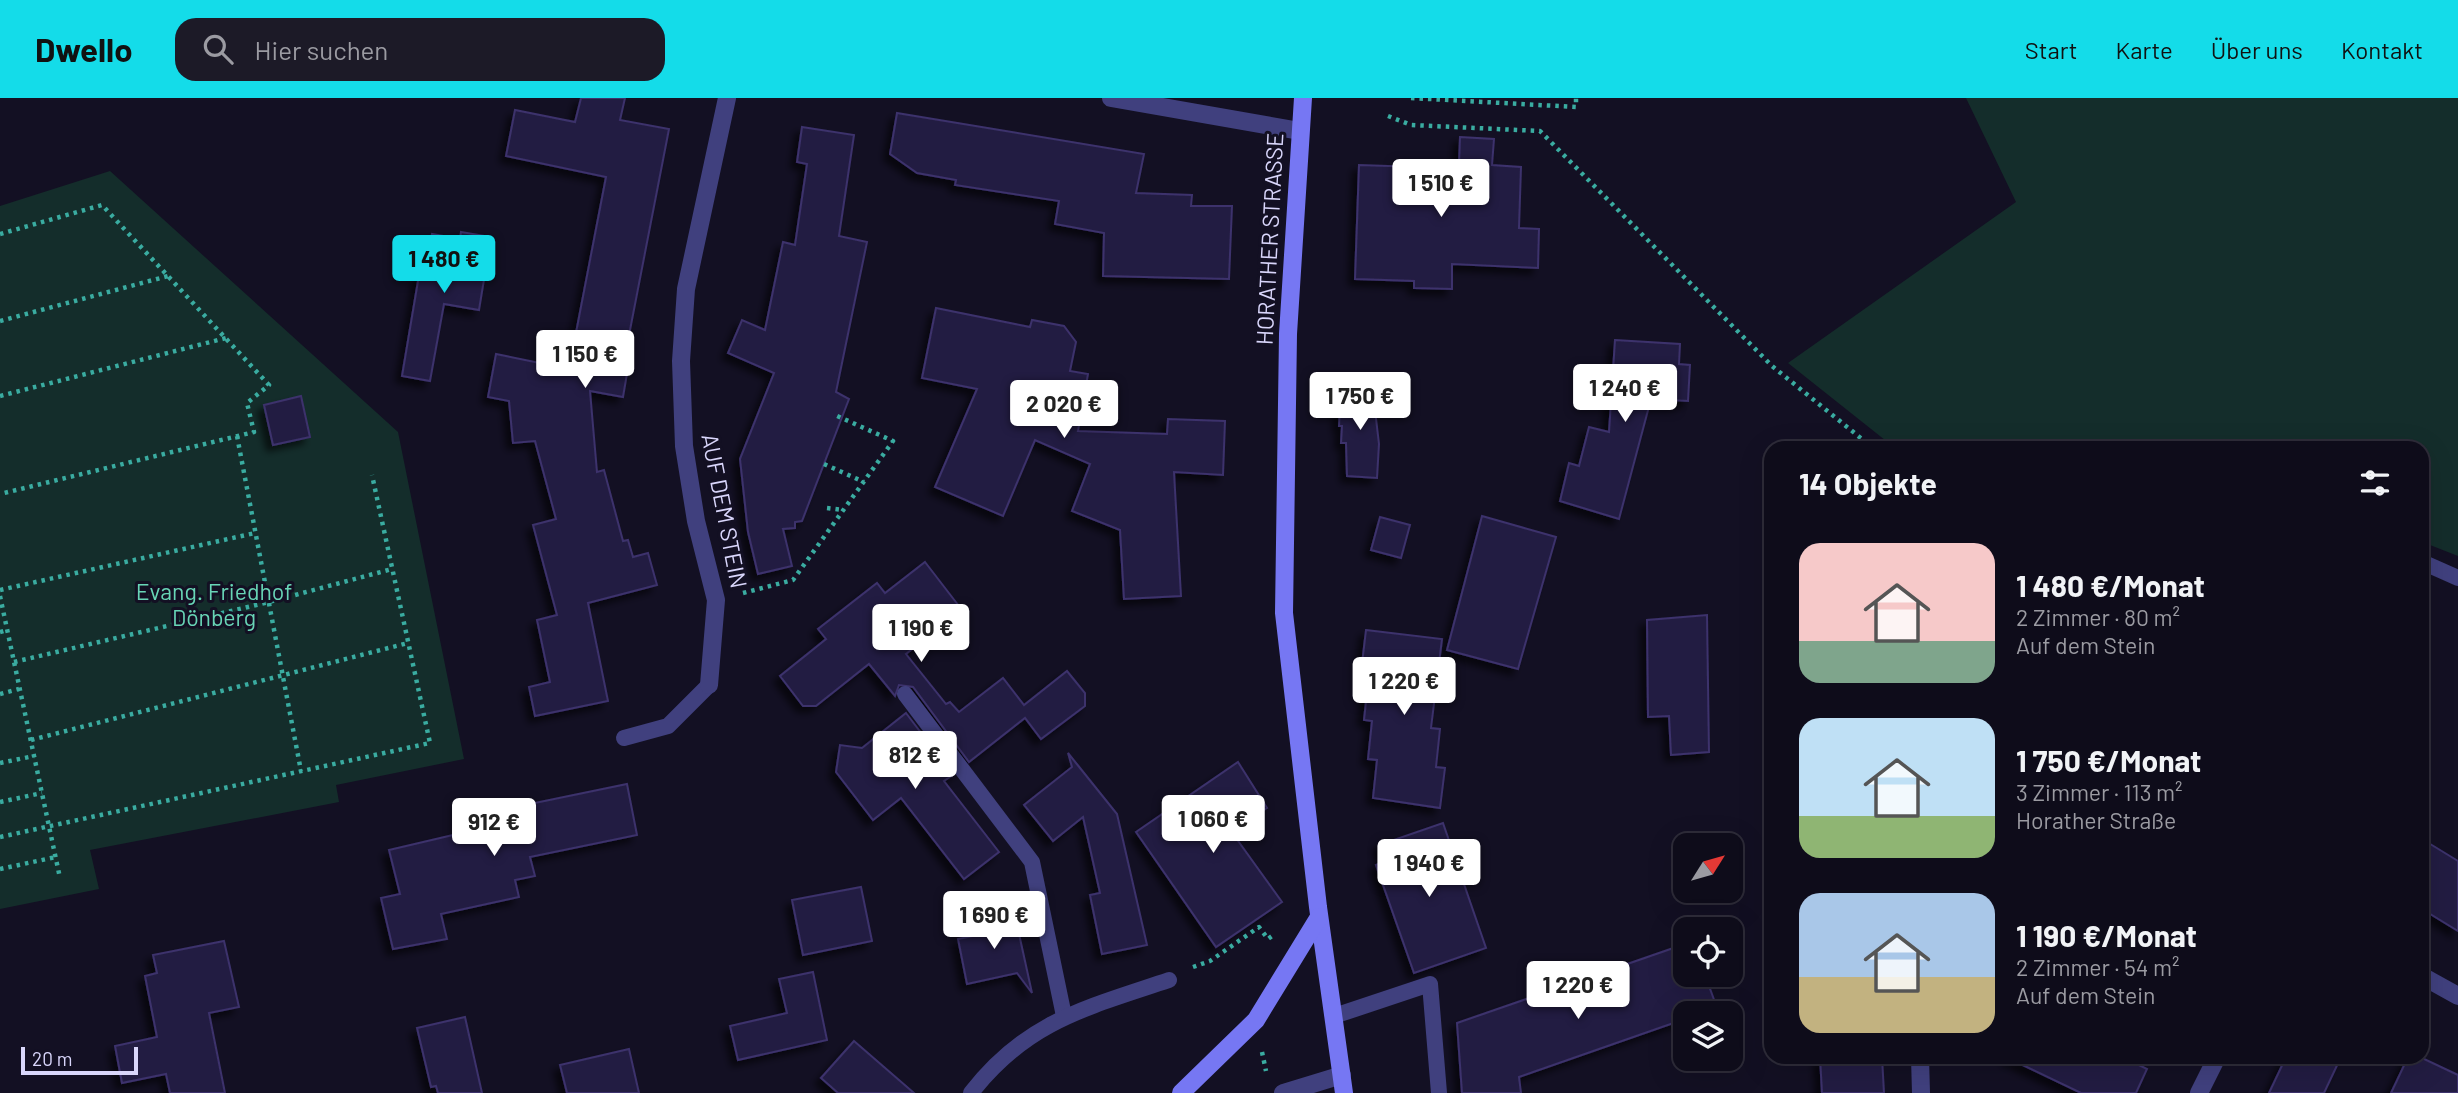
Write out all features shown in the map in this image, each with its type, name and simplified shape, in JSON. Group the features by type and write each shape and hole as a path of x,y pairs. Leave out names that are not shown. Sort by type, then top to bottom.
{"main road":[{"name":"HORATHER STRASSE","path":"1303,98 1288,334 1284,613 1319,917 1343,1084"},
{"path":"1181,1093 1256,1020 1319,917"}],"street":[{"name":"AUF DEM STEIN","path":"709,685 716,600 696,521 684,446 681,361 687,289 727,98"},
{"path":"1111,98 1300,131"},
{"path":"2429,980 2458,996"},
{"path":"1920,1064 1921,1093"},
{"path":"2199,1093 2214,1064"},
{"path":"1283,1093 1343,1084"}],"lane":[{"path":"2429,565 2458,578"},
{"path":"624,738 668,726 709,685"},
{"path":"905,694 1032,862 1064,1016"},
{"path":"971,1093 993,1064 1024,1039 1064,1016 1169,980"},
{"path":"1334,1016 1430,985 1439,1093"}],"path":[{"path":"1411,98 1576,107 1576,98"},
{"path":"1388,116 1411,125 1540,131 1772,366 1864,441"},
{"path":"0,234 102,205 269,385 247,403 254,432 0,494"},
{"path":"0,321 168,276"},
{"path":"0,396 226,338"},
{"path":"716,600 793,580 893,441 835,415"},
{"path":"237,436 301,771"},
{"path":"824,464 864,482"},
{"path":"0,836 429,743 372,475"},
{"path":"828,508 844,510"},
{"path":"0,590 255,533"},
{"path":"13,662 269,602 393,569"},
{"path":"0,596 60,878"},
{"path":"0,632 7,630"},
{"path":"31,740 408,643"},
{"path":"0,694 19,689"},
{"path":"0,764 34,756"},
{"path":"0,802 42,793"},
{"path":"0,869 56,857"},
{"path":"1189,968 1210,961 1259,927 1268,939"}],"green space":[{"path":"1966,98 2458,98 2458,556 2429,546 2429,441 1886,441 1788,363 2016,202"},
{"name":"Evang. Friedhof Dönberg","path":"110,171 398,432 464,759 336,785 339,802 90,850 99,889 0,909 0,206"}],"building":[{"path":"581,98 625,98 620,120 669,129 624,361 629,362 623,397 590,391 597,472 604,470 623,541 628,540 633,557 648,553 657,585 588,603 608,701 535,716 529,687 550,682 537,620 557,615 533,525 556,519 535,441 513,443 509,401 488,397 496,354 569,369 606,177 506,156 515,110 575,122"},
{"path":"897,113 1144,154 1136,193 1192,195 1191,206 1232,206 1229,279 1103,276 1104,233 1055,224 1059,201 955,185 956,180 917,173 890,154"},
{"path":"802,127 854,135 839,236 867,242 836,392 849,399 802,521 795,522 795,528 783,529 792,566 758,574 748,532 740,459 774,373 728,353 742,320 765,330 783,242 795,245 807,164 797,162"},
{"path":"1460,137 1494,139 1492,165 1521,167 1519,228 1539,229 1538,268 1452,264 1452,289 1414,288 1414,281 1355,279 1359,165 1419,167 1419,162 1459,164"},
{"path":"461,232 491,237 479,310 444,304 430,381 402,376 419,275 425,276 432,234 460,239"},
{"path":"936,308 1030,327 1032,320 1064,326 1076,342 1070,371 1088,374 1078,431 1167,434 1168,419 1225,421 1223,475 1174,472 1181,596 1124,599 1120,530 1072,511 1090,464 1035,440 1003,516 935,487 977,389 922,378"},
{"path":"1615,340 1680,344 1679,364 1690,365 1688,401 1651,399 1619,519 1560,501 1569,463 1579,466 1589,427 1609,432"},
{"path":"1341,387 1374,389 1373,409 1379,444 1377,478 1347,476 1346,443 1341,443 1342,426 1339,426"},
{"path":"301,396 310,437 273,445 264,405"},
{"path":"1482,516 1556,537 1518,669 1447,650"},
{"path":"1380,517 1410,525 1401,558 1371,550"},
{"path":"925,562 962,610 906,654 946,704 950,702 959,712 1003,678 1024,705 1067,671 1085,693 1085,706 1041,739 1025,718 969,762 913,687 899,685 895,696 869,664 816,706 803,706 780,676 826,639 818,629 877,583 885,593"},
{"path":"1707,615 1709,752 1671,755 1669,716 1648,717 1647,620"},
{"path":"1366,630 1442,639 1431,728 1440,729 1436,767 1445,768 1440,808 1373,798 1377,760 1368,759 1372,721 1364,720 1370,665 1362,664"},
{"path":"906,713 953,775 944,781 999,852 964,879 901,798 873,820 836,772 840,745 862,748"},
{"path":"1068,753 1117,814 1147,945 1102,954 1090,895 1100,893 1083,817 1053,841 1024,805 1072,767"},
{"path":"1238,762 1267,808 1231,831 1282,902 1216,947 1136,832"},
{"path":"627,784 637,835 530,857 535,876 515,880 519,897 441,914 447,939 393,949 381,898 400,894 389,850 470,831 467,817"},
{"path":"1443,823 1486,948 1414,973 1376,865 1385,861 1379,845"},
{"path":"2429,843 2458,861 2458,931 2429,913"},
{"path":"861,887 872,941 803,955 792,900"},
{"path":"1014,911 1032,993 1017,973 967,984 958,939 987,933 976,919"},
{"path":"224,941 239,1007 209,1013 225,1093 170,1093 166,1074 122,1083 115,1046 157,1037 145,976 157,973 153,955"},
{"path":"1673,948 1673,987 1709,987 1714,1001 1673,1001 1673,1023 1519,1077 1521,1093 1462,1093 1457,1023"},
{"path":"813,972 827,1040 738,1060 730,1026 787,1013 779,979"},
{"path":"465,1017 482,1093 438,1093 436,1086 431,1087 417,1028"},
{"path":"854,1041 914,1093 838,1093 821,1078"},
{"path":"629,1049 639,1093 567,1093 560,1065"},
{"path":"2429,1061 2458,1075 2458,1093 2391,1093 2405,1064 2429,1064"},
{"path":"1820,1064 1882,1064 1884,1093 1822,1093"},
{"path":"2021,1064 2137,1064 2147,1069 2136,1093 2081,1093"},
{"path":"2283,1064 2338,1064 2324,1093 2269,1093"}]}
